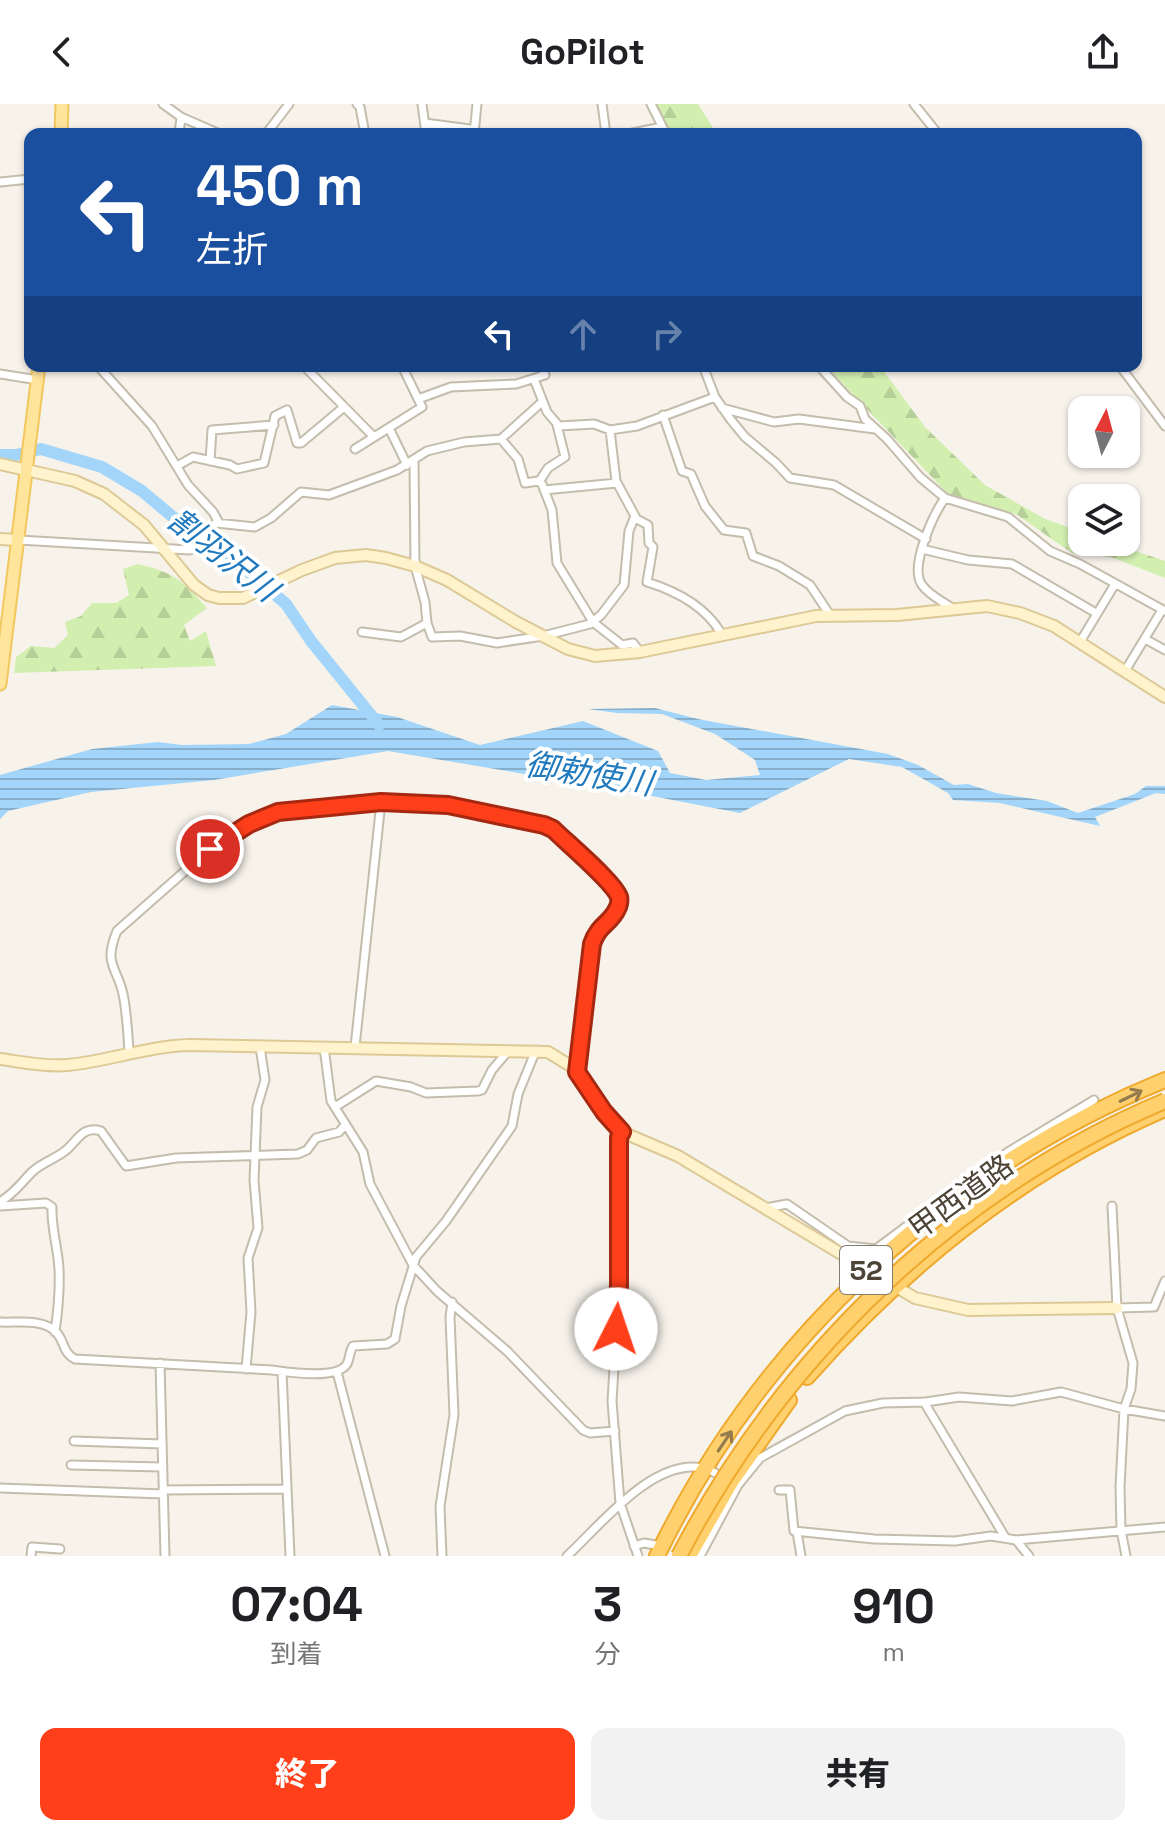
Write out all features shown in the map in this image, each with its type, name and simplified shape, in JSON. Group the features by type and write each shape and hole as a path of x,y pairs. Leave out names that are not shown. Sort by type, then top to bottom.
{"highway":[{"name":"甲西道路","path":"659,1551 706,1468 779,1367 867,1269 1007,1162 1052,1135 1165,1080"},
{"path":"679,1556 735,1460 784,1392 839,1328 902,1267 968,1214 1040,1165 1165,1101"},
{"name":"甲西道路","path":"689,1556 765,1431 838,1342 894,1286 944,1243 1015,1191 1082,1150 1165,1109"}],"main road":[{"path":"61,128 62,104"},
{"path":"0,681 39,372"}],"street":[{"path":"163,104 181,117 206,128"},
{"path":"271,128 289,104"},
{"path":"357,104 364,128"},
{"path":"422,104 425,128"},
{"path":"477,104 477,128"},
{"path":"602,104 605,128"},
{"path":"651,104 663,128"},
{"path":"914,104 933,128"},
{"path":"180,128 181,117"},
{"path":"425,123 451,128"},
{"path":"0,182 24,180"},
{"path":"103,372 152,426 188,485 219,523"},
{"path":"310,372 374,437"},
{"path":"355,449 422,407 405,372"},
{"path":"418,399 451,387 516,384 545,375 544,372"},
{"path":"705,372 715,397 745,437 790,478 834,485 926,539"},
{"path":"824,372 847,397 860,406 865,419 920,477 945,498 1008,517 1050,551 1164,610 1125,671"},
{"path":"1124,372 1165,426"},
{"path":"0,374 38,380"},
{"path":"534,379 542,402 557,425 565,457 548,468 542,486 556,531 557,563 593,622 616,642 622,645 633,643 640,652"},
{"path":"557,425 594,424 610,430 637,426 715,397"},
{"path":"0,539 190,550 219,523 248,529 255,527 271,518 301,492 329,495 411,463 427,451 464,442 501,439 542,402"},
{"path":"177,466 193,457 237,469 264,463 275,416 287,410 297,443 301,443 344,407"},
{"path":"722,408 774,422 799,419 875,429"},
{"path":"663,415 682,471 691,474 705,506 724,530 746,533 753,556 779,566 810,585 830,615"},
{"path":"210,461 212,430 274,425"},
{"path":"389,428 411,463 415,566 432,637 460,636 497,643 543,636 593,622 624,585 628,568 629,531 635,518"},
{"path":"610,430 617,483 635,518 648,525 649,543 653,547 647,582 675,591 709,615 721,633"},
{"path":"501,439 518,459 525,483 542,486 617,483"},
{"path":"0,464 75,481 104,494 133,514 194,585 208,595 233,599 255,593 285,577 335,558 366,555 415,566 447,580 568,649 595,656 640,652 794,619 830,615 897,615 987,606 1020,613 1054,626 1165,697"},
{"path":"945,498 916,569 921,585 952,608"},
{"path":"922,549 968,560 1012,564 1096,613"},
{"path":"1080,642 1115,584"},
{"path":"362,632 401,637 427,623"},
{"path":"1145,639 1165,650"},
{"path":"355,1047 381,802"},
{"path":"129,1052 125,1002 110,958 117,931 210,849 249,824 290,809 381,802 448,805 544,825 559,835 619,897 615,914 596,931 592,944 577,1072"},
{"path":"0,1059 48,1066 68,1065 174,1045 536,1050 556,1056 577,1072 622,1132 643,1143 667,1150 924,1301 968,1310 1154,1307 1165,1281"},
{"path":"246,1369 251,1312 248,1258 258,1228 255,1156 257,1107 265,1080 260,1047"},
{"path":"324,1047 331,1101 363,1152 370,1184 413,1265 429,1284 553,1396 583,1430 590,1433 615,1431"},
{"path":"335,1107 376,1081 426,1093 482,1090 492,1070 510,1049"},
{"path":"0,1322 37,1323 55,1332 69,1356 75,1359 246,1369 291,1375 337,1372 346,1365 353,1346 387,1344 395,1339 397,1319 413,1265 512,1126 518,1094 536,1050"},
{"path":"764,1209 787,1204 848,1246 876,1249 1008,1152 1094,1100"},
{"path":"0,1204 21,1187 33,1171 67,1150 81,1133 91,1129 101,1131 126,1166 176,1158 302,1153 316,1138 339,1132 345,1125"},
{"path":"622,1132 619,1137 617,1215 619,1285 612,1372 620,1503 638,1556"},
{"path":"0,1204 50,1204 59,1266 60,1295 55,1332"},
{"path":"1112,1206 1117,1308 1133,1363 1131,1389 1124,1409 1120,1487 1121,1530 1126,1556"},
{"path":"442,1556 440,1506 454,1415 452,1302"},
{"path":"160,1363 165,1556"},
{"path":"282,1372 290,1556"},
{"path":"337,1372 385,1556"},
{"path":"700,1556 734,1484 760,1458 845,1411 883,1403 959,1397 1012,1401 1061,1392 1165,1416"},
{"path":"924,1402 1005,1537"},
{"path":"74,1441 162,1444"},
{"path":"71,1465 162,1467"},
{"path":"567,1556 638,1489 681,1468 706,1468 734,1484"},
{"path":"0,1488 163,1492 287,1489"},
{"path":"779,1490 790,1490 794,1531 797,1532 801,1556"},
{"path":"797,1532 874,1539 955,1541 991,1536 1016,1540 1165,1527"},
{"path":"1016,1540 1029,1556"},
{"path":"634,1546 644,1543 659,1551"},
{"path":"31,1556 32,1547 60,1549"}],"green space":[{"path":"646,104 698,104 713,128 660,128"},
{"path":"832,372 884,372 925,427 985,485 1045,519 1068,527 1068,550 1016,514 947,493"},
{"path":"1140,553 1165,561 1165,578 1101,556 1140,556"},
{"path":"138,564 177,579 207,608 184,625 190,641 206,631 216,666 14,673 16,657 31,646 54,648 68,635 65,622 81,616 92,603 116,603 129,595 123,569"}],"water":[{"name":"御勅使川","path":"332,705 397,717 480,745 583,721 658,751 670,773 706,780 760,775 755,760 715,734 662,714 588,709 655,708 698,719 888,754 918,765 954,785 968,784 996,793 1047,801 1078,813 1135,794 1146,786 1165,786 1165,794 1156,793 1095,817 1100,826 1000,803 953,800 948,793 902,767 849,759 740,813 388,751 214,780 91,792 8,811 0,819 0,775 92,749 158,742 182,745 249,744 286,734"}],"waterway":[{"name":"割羽沢川","path":"0,455 41,449 102,467 142,491 205,544 226,552 286,604 311,641 379,725"}],"route":[{"path":"210,849 265,816 290,809 381,802 432,803 533,822 553,829 605,880 619,897 619,906 615,914 596,931 592,944 577,1072 622,1132 619,1137 616,1329"}]}
